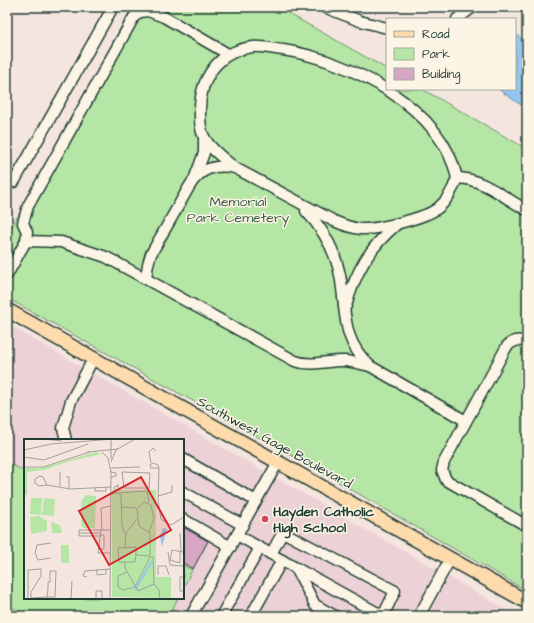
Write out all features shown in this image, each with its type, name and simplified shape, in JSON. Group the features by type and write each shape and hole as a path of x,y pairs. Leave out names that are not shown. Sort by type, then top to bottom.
{"main road":[{"name":"Southwest Gage Boulevard","path":"7,310 527,602"}],"street":[{"path":"7,178 14,182 113,7"},
{"path":"324,7 360,21 386,28"},
{"path":"458,18 472,7"},
{"path":"7,275 26,241 27,232 23,223 28,206 134,17 140,12 156,13 228,54"},
{"path":"146,278 148,264 152,254 194,178 204,153 204,137 200,124 200,104 203,86 219,62 228,54 253,47 301,53 350,70 373,82 412,108 426,122 450,156 457,178 446,201 437,209 426,215 374,228 362,229 346,227 299,204 235,168 218,153 204,137"},
{"path":"194,178 212,166 235,168"},
{"path":"457,178 466,178 477,182 527,210"},
{"path":"299,204 317,222 327,237 340,274 348,332 352,344 359,356 370,366 466,421"},
{"path":"344,309 361,266 385,235 400,222"},
{"path":"26,241 61,242 106,257 295,362 313,364 345,361 370,366"},
{"path":"527,342 519,340 513,341 507,346 444,462 443,475 446,480 527,526"},
{"path":"66,439 63,428 71,401 93,359"},
{"path":"184,460 256,501"},
{"path":"191,616 278,462"},
{"path":"184,493 243,525"},
{"path":"184,521 231,547"},
{"path":"237,535 296,568 383,616 395,591 283,532 271,554"},
{"path":"221,616 260,548"},
{"path":"419,616 450,559"},
{"path":"250,616 282,560"},
{"path":"296,568 315,605 335,616"}],"shaded area":[{"name":"Hayden Catholic High School","path":"7,324 517,616 7,616"}],"green space":[{"name":"Memorial Park Cemetery","path":"132,7 277,7 386,68 386,90 424,90 527,149 527,591 305,463 7,298 7,236"},
{"path":"7,462 24,471 24,599 178,599 169,616 28,616 7,605"},
{"path":"184,566 192,570 184,586"}],"water":[{"path":"516,34 527,44 527,109 499,90 516,90"}],"building":[{"path":"184,528 208,541 193,569 184,564"}],"place":[{"name":"Hayden Catholic High School","path":"265,519"}]}
